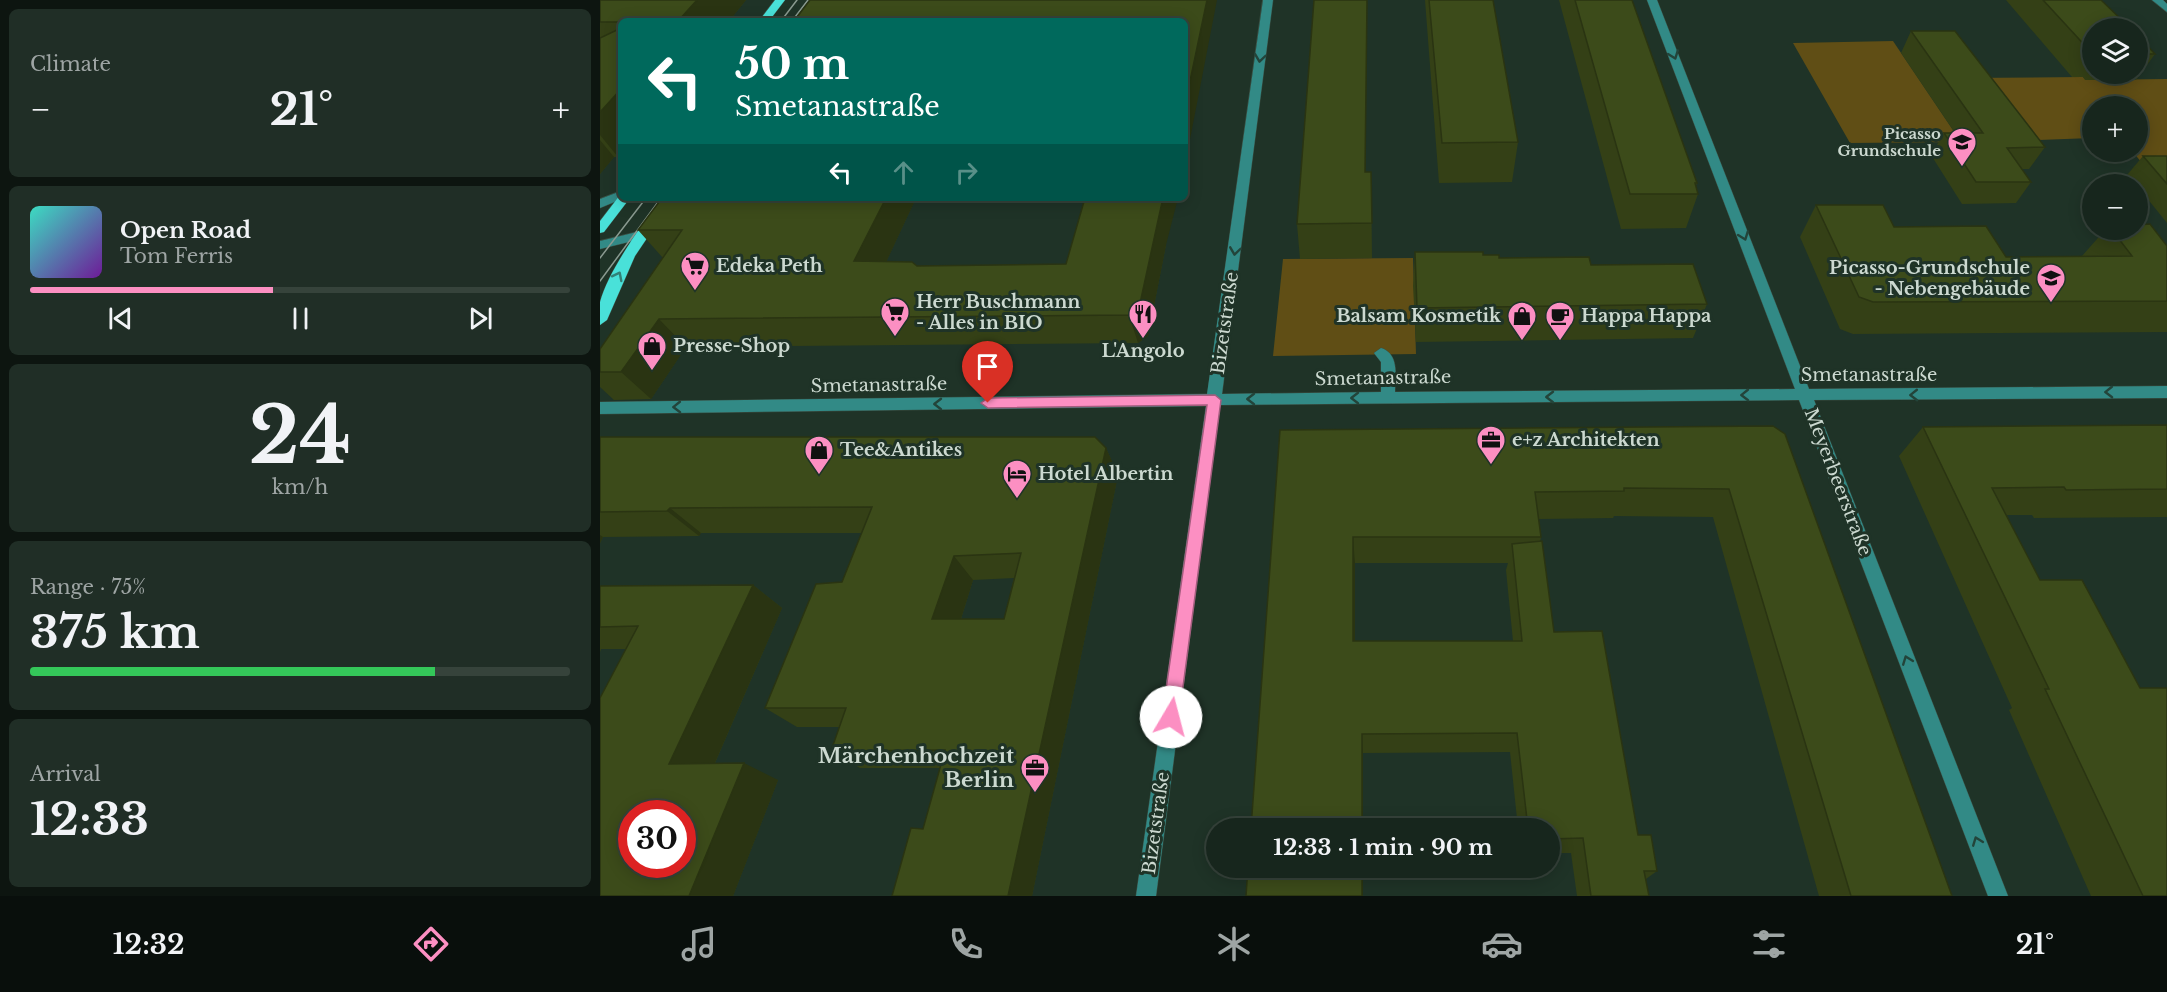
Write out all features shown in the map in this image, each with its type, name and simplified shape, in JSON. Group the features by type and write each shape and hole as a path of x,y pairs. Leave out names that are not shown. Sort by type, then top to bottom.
{"main road":[{"path":"766,18 780,0"},
{"path":"600,229 622,201"},
{"path":"600,320 608,297 641,235 666,201"}],"street":[{"name":"Bizetstraße","path":"1146,896 1268,0"},
{"name":"Meyerbeerstraße","path":"1652,0 1998,896"},
{"path":"2157,0 2167,9"},
{"path":"600,204 618,196"},
{"path":"600,245 641,235"},
{"path":"1381,353 1388,361 1388,398"},
{"name":"Smetanastraße","path":"600,408 1388,398 2167,392"}],"shaded area":[{"path":"1893,41 1961,142 1850,143 1793,43"},
{"path":"2082,77 2082,84 2148,84 2148,79 2167,79 2167,174 2151,174 2141,162 2148,162 2148,96 2082,96 2082,138 2009,141 1963,78"},
{"path":"1413,258 1416,354 1273,356 1283,259"}],"building":[{"path":"600,0 697,0 681,18 618,18 618,22 600,22"},
{"path":"810,0 1207,0 1188,91 1188,18 796,18"},
{"path":"1314,0 1367,0 1365,172 1371,172 1372,223 1297,224"},
{"path":"1429,0 1493,0 1518,142 1442,143"},
{"path":"1575,0 1632,0 1697,183 1695,183 1698,194 1630,194"},
{"path":"2043,0 2101,0 2120,18 2082,18 2082,42"},
{"path":"618,29 618,92 600,112 600,38"},
{"path":"1911,31 1955,31 2045,147 2007,148 2031,182 1976,182 1944,133 1983,133"},
{"path":"2148,47 2155,54 2148,54"},
{"path":"2148,156 2167,156 2167,184 2148,162"},
{"path":"660,201 884,201 854,261 912,262 917,266 1066,264 1084,201 1162,201 1139,308 1129,315 659,319 621,372 600,372 600,349 682,230 638,230"},
{"path":"1816,205 1883,205 1894,227 1986,226 2006,257 2132,256 2120,240 2148,240 2148,224 2150,224 2167,246 2167,301 1873,302 1859,297"},
{"path":"1415,252 1483,252 1483,255 1499,255 1499,258 1589,257 1591,265 1693,264 1707,304 1417,308"},
{"path":"2167,425 2167,489 1992,488 2040,580 2082,580 2140,688 2167,688 2167,896 2143,896 2045,689 2049,689 1923,427"},
{"path":"1773,426 1785,434 1952,896 1851,896 1729,489 1624,488 1624,491 1535,492 1541,537 1353,537 1353,641 1522,641 1512,544 1542,541 1554,632 1602,631 1638,835 1651,835 1657,871 1644,871 1649,896 1591,896 1583,838 1560,839 1560,818 1527,818 1517,733 1362,734 1362,818 1252,818 1280,430"},
{"path":"600,437 1095,437 1106,448 1008,896 892,896 911,828 923,829 945,750 831,751 846,708 765,708 816,584 842,582 872,507 670,508 667,511 600,512","holes":["1021,553 1004,619 932,619 954,556"]},
{"path":"753,585 669,764 744,763 689,896 600,896 600,698 638,626 600,627 600,586"},
{"path":"1247,878 1362,878 1362,896 1246,896"}],"tram line":[{"path":"783,18 797,0"},
{"path":"794,18 808,0"},
{"path":"600,258 644,201"},
{"path":"600,281 659,201"}],"place":[{"name":"Picasso Grundschule","path":"1962,168"},
{"name":"Edeka Peth","path":"695,292"},
{"name":"Picasso-Grundschule - Nebengebäude","path":"2051,304"},
{"name":"Herr Buschmann - Alles in BIO","path":"895,338"},
{"name":"L'Angolo","path":"1143,340"},
{"name":"Balsam Kosmetik","path":"1522,342"},
{"name":"Happa Happa","path":"1560,342"},
{"name":"Presse-Shop","path":"652,372"},
{"name":"e+z Architekten","path":"1491,466"},
{"name":"Tee&Antikes","path":"819,476"},
{"name":"Hotel Albertin","path":"1017,500"},
{"name":"Märchenhochzeit Berlin","path":"1035,794"}],"route":[{"path":"988,403 1215,400 1171,717"}]}
